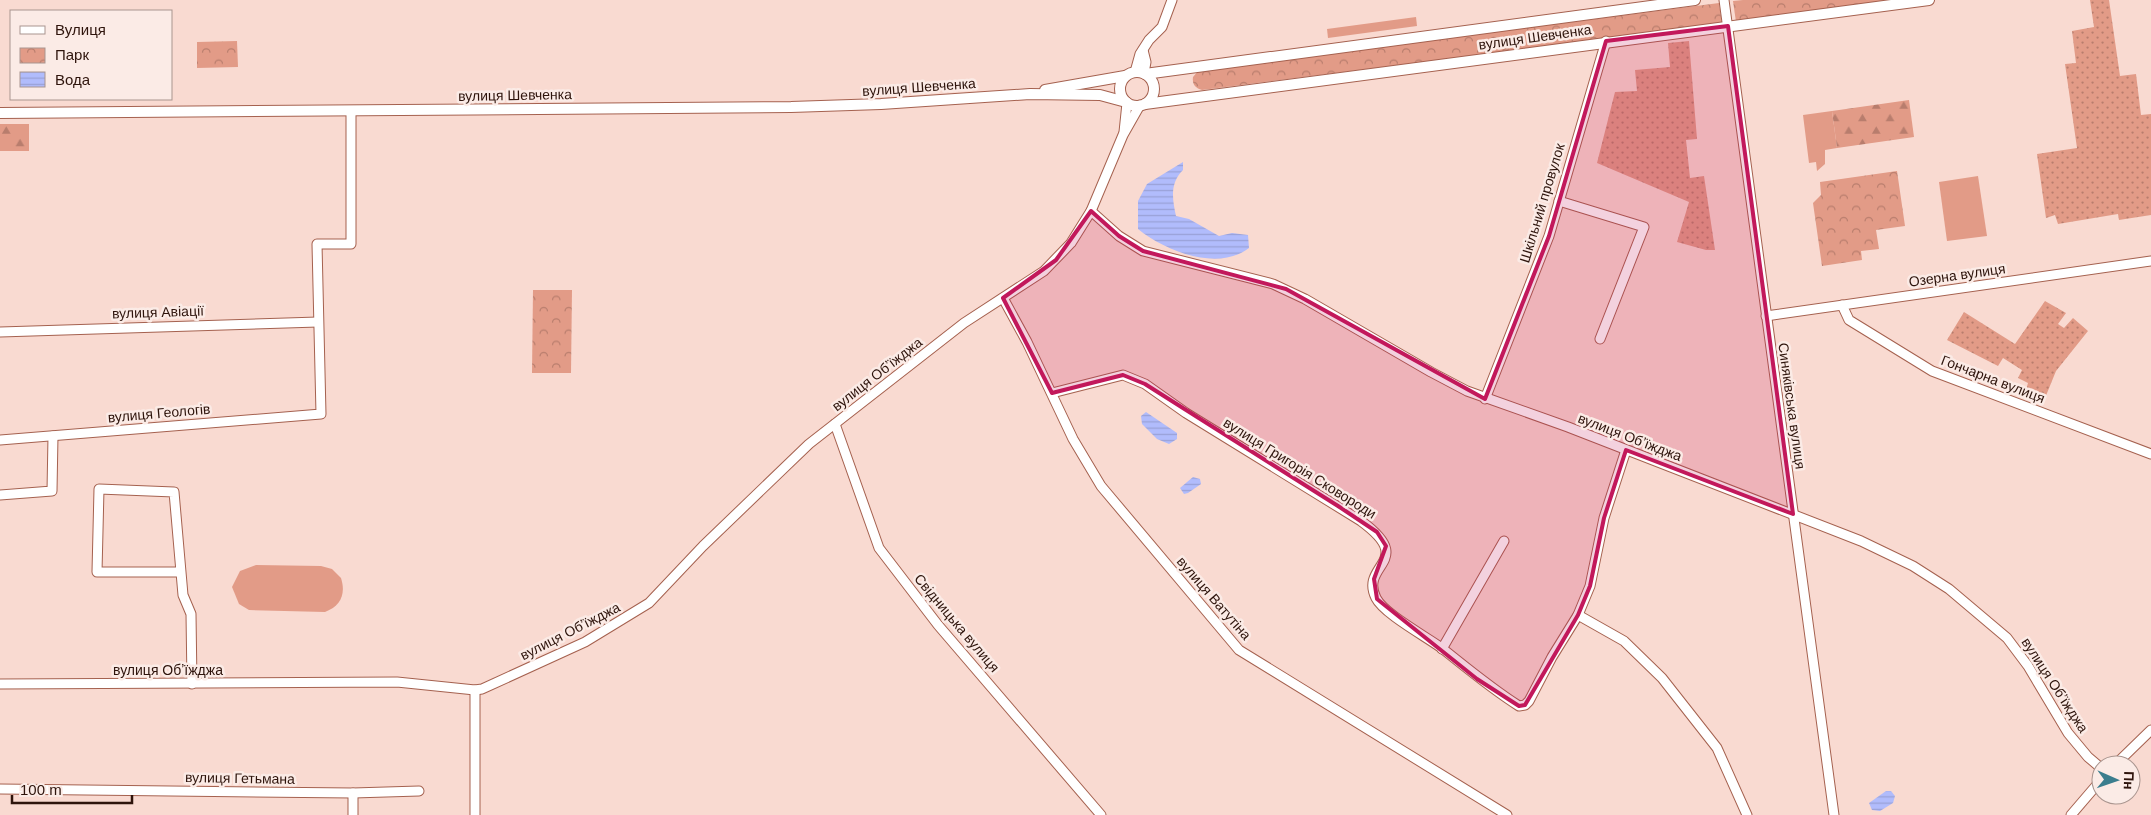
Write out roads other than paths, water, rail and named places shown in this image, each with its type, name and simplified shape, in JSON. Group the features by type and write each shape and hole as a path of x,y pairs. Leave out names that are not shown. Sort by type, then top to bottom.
{"main road":[{"name":"вулиця Шевченка","path":"1141,73 1695,0"},
{"name":"вулиця Шевченка","path":"1143,105 1929,0"},
{"path":"1141,73 1151,80 1154,88 1151,97 1143,105 1127,103 1120,90 1125,76 1141,73"},
{"name":"вулиця Шевченка","path":"1030,94 1125,76"},
{"name":"вулиця Шевченка","path":"0,113 791,107 881,104 1030,94 1100,95 1127,103"}],"street":[{"path":"1141,73 1146,62 1143,50 1149,40 1162,27 1172,0"},
{"name":"Синяківська вулиця","path":"1724,0 1834,815"},
{"name":"Шкільний провулок","path":"1485,399 1549,236 1606,42"},
{"name":"вулиця Обʼїжджа","path":"1124,134 1127,103"},
{"name":"вулиця Обʼїжджа","path":"0,684 397,682 475,690 482,689 562,653 626,619 650,603 772,478 809,444 964,323 1056,260 1071,243 1091,211 1124,134 1143,105"},
{"path":"318,322 317,244 352,244 351,111"},
{"path":"1559,201 1644,227 1600,339"},
{"name":"вулиця Обʼїжджа","path":"1091,211 1119,236 1144,251 1177,261 1244,275 1286,289 1431,372 1485,399 1626,450 1793,514 1861,541 1913,566 1949,589 2007,638 2028,666 2068,733 2091,760"},
{"name":"Озерна вулиця","path":"1766,316 2151,261"},
{"name":"вулиця Ватутіна","path":"1003,298 1074,439 1101,486 1239,650 1507,815"},
{"name":"Гончарна вулиця","path":"1842,305 1849,320 1932,371 2151,454"},
{"name":"вулиця Авіації","path":"0,332 318,322"},
{"name":"вулиця Геологів","path":"0,440 321,414 318,322"},
{"name":"вулиця Григорія Сковороди","path":"1052,393 1088,382 1123,375 1145,384 1201,422 1338,506 1376,532 1386,546 1385,558 1374,579 1373,587 1377,599 1390,612 1442,649 1477,679 1519,706 1525,705 1578,615 1590,586 1604,518 1626,450"},
{"name":"Свідницька вулиця","path":"835,424 879,548 938,625 1101,815"},
{"path":"0,495 52,491 53,436"},
{"path":"180,572 97,572 99,489 174,492 183,595 191,614 192,684"},
{"path":"1442,649 1504,540"},
{"path":"1578,615 1624,641 1662,678 1717,748 1747,815"},
{"path":"475,690 475,815"},
{"path":"2125,755 2151,730"},
{"name":"вулиця Гетьмана","path":"0,789 353,793 419,791"},
{"path":"2071,815 2091,792"},
{"path":"353,793 353,815"}],"water":[{"path":"1183,162 1183,170 1176,180 1173,191 1176,216 1189,219 1219,236 1232,233 1248,235 1249,248 1236,255 1222,258 1192,256 1162,245 1138,229 1138,201 1147,184"},
{"path":"1146,412 1177,433 1177,439 1169,444 1157,439 1142,424 1141,416"},
{"path":"1193,477 1200,479 1201,484 1184,494 1180,488"},
{"path":"1886,791 1891,791 1895,796 1893,803 1880,811 1872,810 1869,803"}]}
